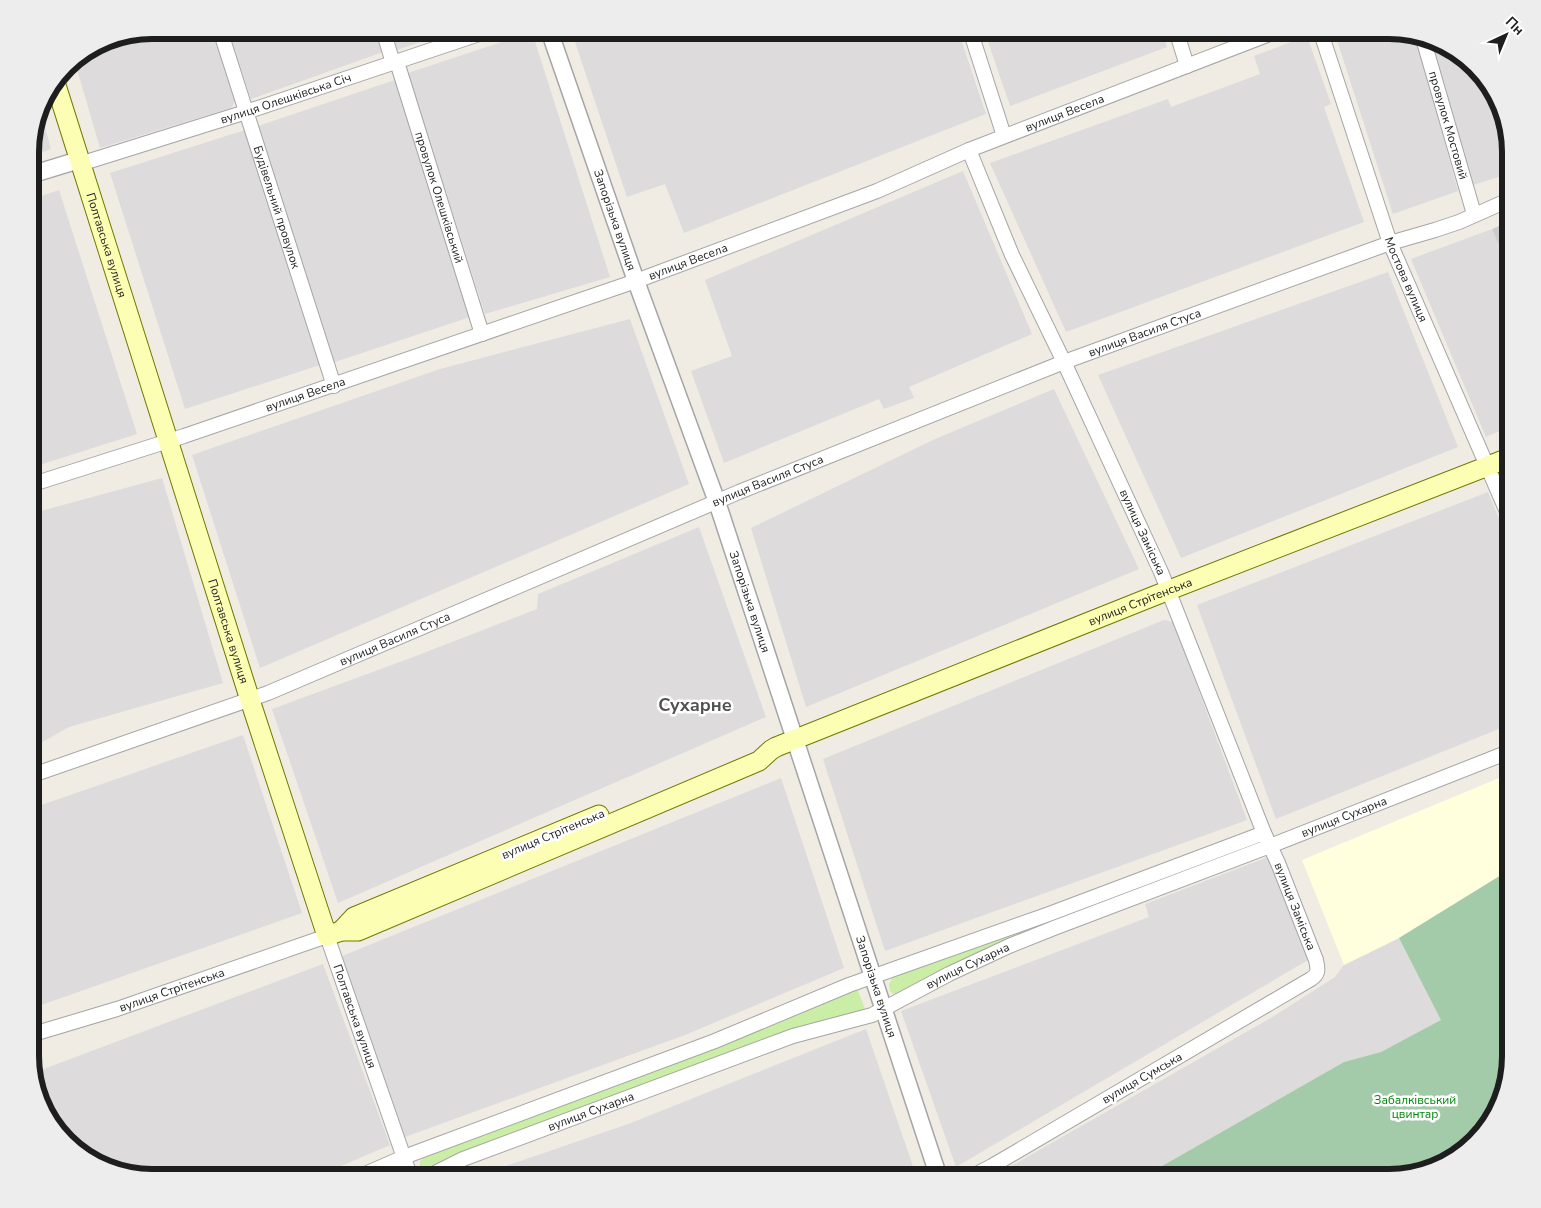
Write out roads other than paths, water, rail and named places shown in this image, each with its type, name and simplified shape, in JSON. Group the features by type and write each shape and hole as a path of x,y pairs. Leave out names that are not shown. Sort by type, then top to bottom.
{"main road":[{"name":"Полтавська вулиця","path":"57,90 250,700 334,933"},
{"name":"вулиця Стрітенська","path":"334,933 354,916 754,750 773,748 1168,590 1502,460"}],"street":[{"name":"Будівельний провулок","path":"223,39 334,386"},
{"name":"провулок Олешківський","path":"386,39 482,334"},
{"name":"вулиця Олешківська Січ","path":"39,173 246,112 464,39"},
{"name":"Запорізька вулиця","path":"552,39 636,282 717,502 937,1169"},
{"path":"973,39 1004,136"},
{"path":"1179,39 1187,66"},
{"name":"вулиця Весела","path":"39,482 334,386 636,282 877,190 1004,136 1257,39"},
{"name":"Мостова вулиця","path":"1323,39 1390,243 1502,500"},
{"name":"провулок Мостовий","path":"1425,45 1474,214"},
{"name":"вулиця Заміська","path":"969,150 1012,256 1064,362 1161,572 1316,960 1318,972 1315,976"},
{"name":"вулиця Василя Стуса","path":"39,773 250,700 717,502 1064,362 1390,243 1435,230 1502,203"},
{"name":"вулиця Сухарна","path":"443,1169 464,1159 793,1036 872,1015 949,974 1009,946 1502,755"},
{"name":"вулиця Сухарна","path":"377,1169 404,1157 714,1042 850,985 1049,914 1264,832"},
{"name":"вулиця Стрітенська","path":"39,1032 117,1009 334,933"},
{"name":"Полтавська вулиця","path":"334,933 408,1169"},
{"name":"вулиця Сумська","path":"986,1169 1315,976"}],"district":[{"name":"Сухарне","path":"695,705"}],"park label":[{"name":"Забалківський цвинтар","path":"1415,1107"}]}
